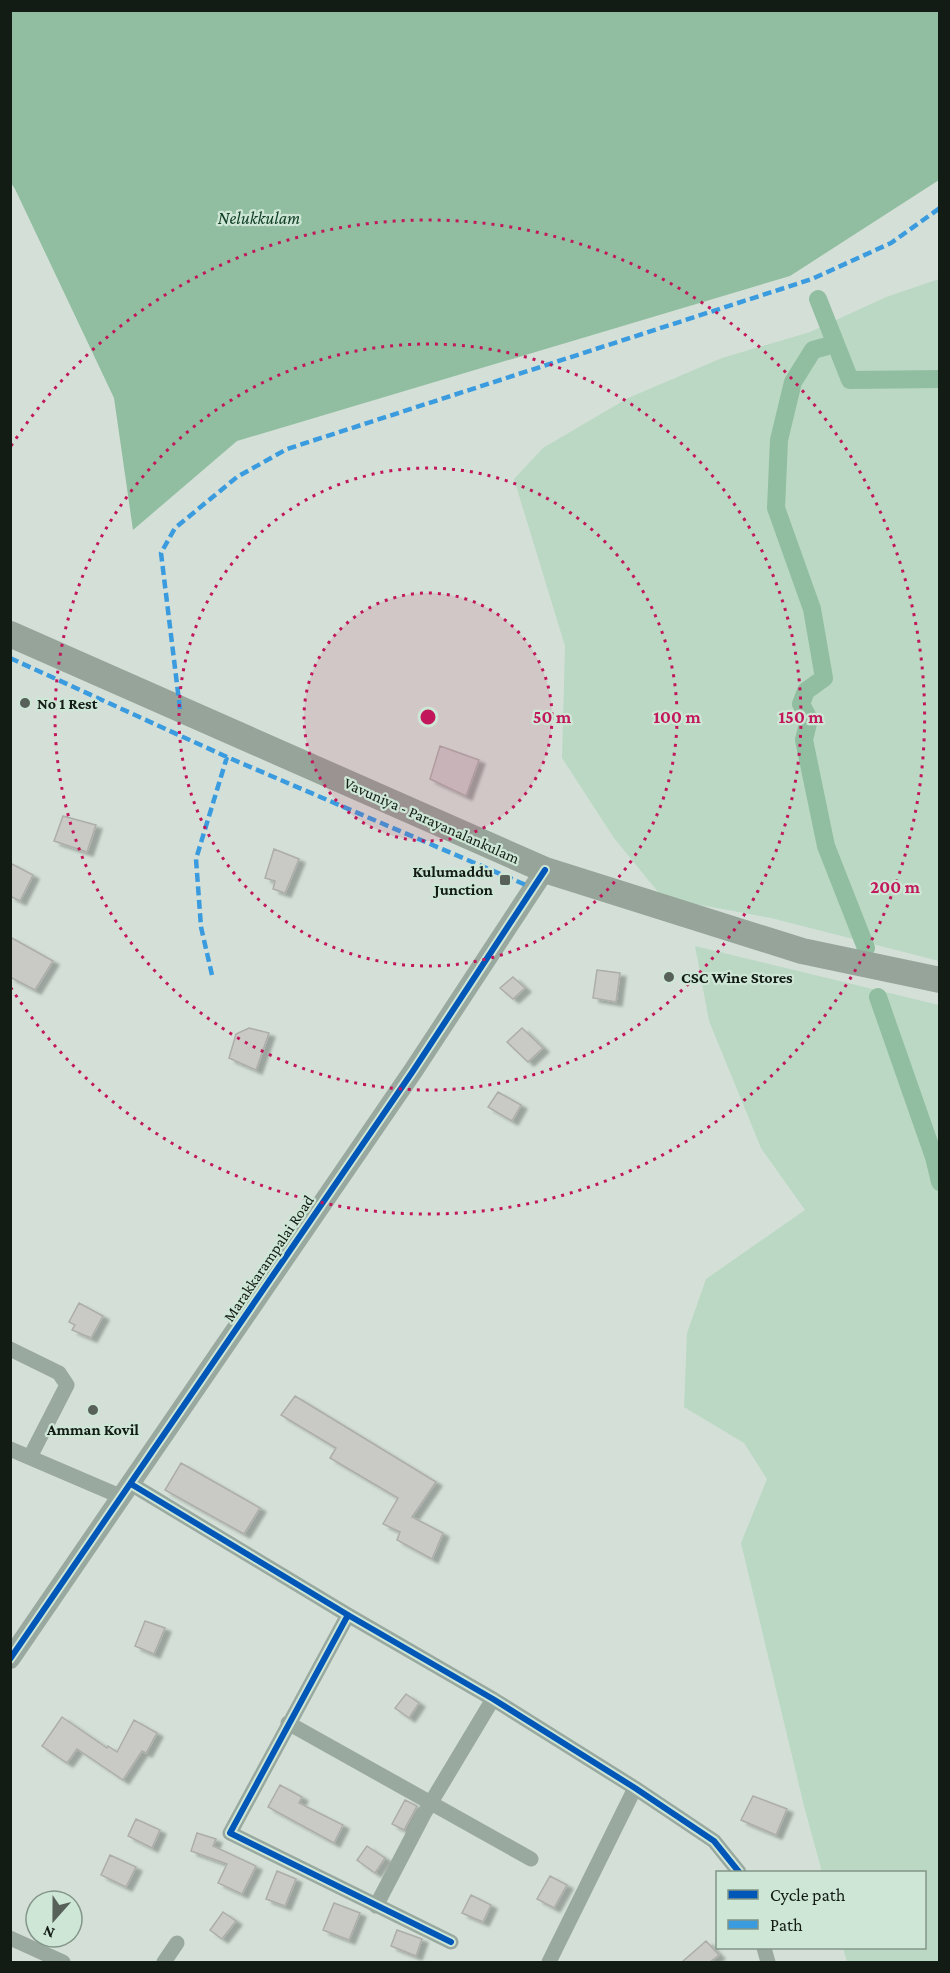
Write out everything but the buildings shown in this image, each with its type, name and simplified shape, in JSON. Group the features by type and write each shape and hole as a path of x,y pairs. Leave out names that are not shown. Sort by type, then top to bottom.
{"highway":[{"name":"Vavuniya - Parayanalankulam","path":"10,634 545,870 802,951 939,980"}],"street":[{"name":"Marakkarampalai Road","path":"10,1659 413,1071 545,870"},
{"path":"10,1349 59,1373 67,1385 30,1457"},
{"path":"10,1449 126,1491 493,1699 635,1788 714,1841 738,1871"},
{"path":"348,1615 230,1833 452,1942"},
{"path":"375,1906 431,1804 493,1699"},
{"path":"288,1723 531,1859"},
{"path":"549,1962 635,1788"},
{"path":"10,1938 63,1962"},
{"path":"164,1962 177,1943"}],"shaded area":[{"path":"939,279 939,961 771,918 663,898 614,838 562,758 565,646 514,479 543,448 628,398 722,358 810,332 886,297"},
{"path":"695,946 939,1005 939,1962 847,1962 843,1949 926,1949 926,1871 822,1871 741,1543 767,1479 744,1443 684,1407 687,1333 706,1279 805,1210 761,1148 709,1021"}],"water":[{"name":"Nelukkulam","path":"10,11 939,11 939,180 790,276 237,441 133,530 114,398 11,183"}],"waterway":[{"path":"818,299 850,380 940,379"},
{"path":"835,344 813,350 793,382 779,440 776,508 812,609 824,678 806,691 801,704 809,719 804,740 826,846 866,948"},
{"path":"878,997 934,1157 940,1182"}],"marked path":[{"path":"180,709 161,553 175,528 237,477 287,449 812,279 891,243 940,208"},
{"path":"10,658 227,757 533,888"},
{"path":"212,975 201,927 196,859 227,757"}],"cycle path":[{"path":"10,1659 413,1071 545,870"},
{"path":"131,1484 348,1615 493,1699 635,1788 714,1841 738,1871"},
{"path":"348,1615 230,1833 451,1942"}],"place":[{"name":"No 1 Rest","path":"25,703"},
{"name":"Kulumaddu Junction","path":"505,880"},
{"name":"CSC Wine Stores","path":"669,977"},
{"name":"Amman Kovil","path":"93,1410"}]}
